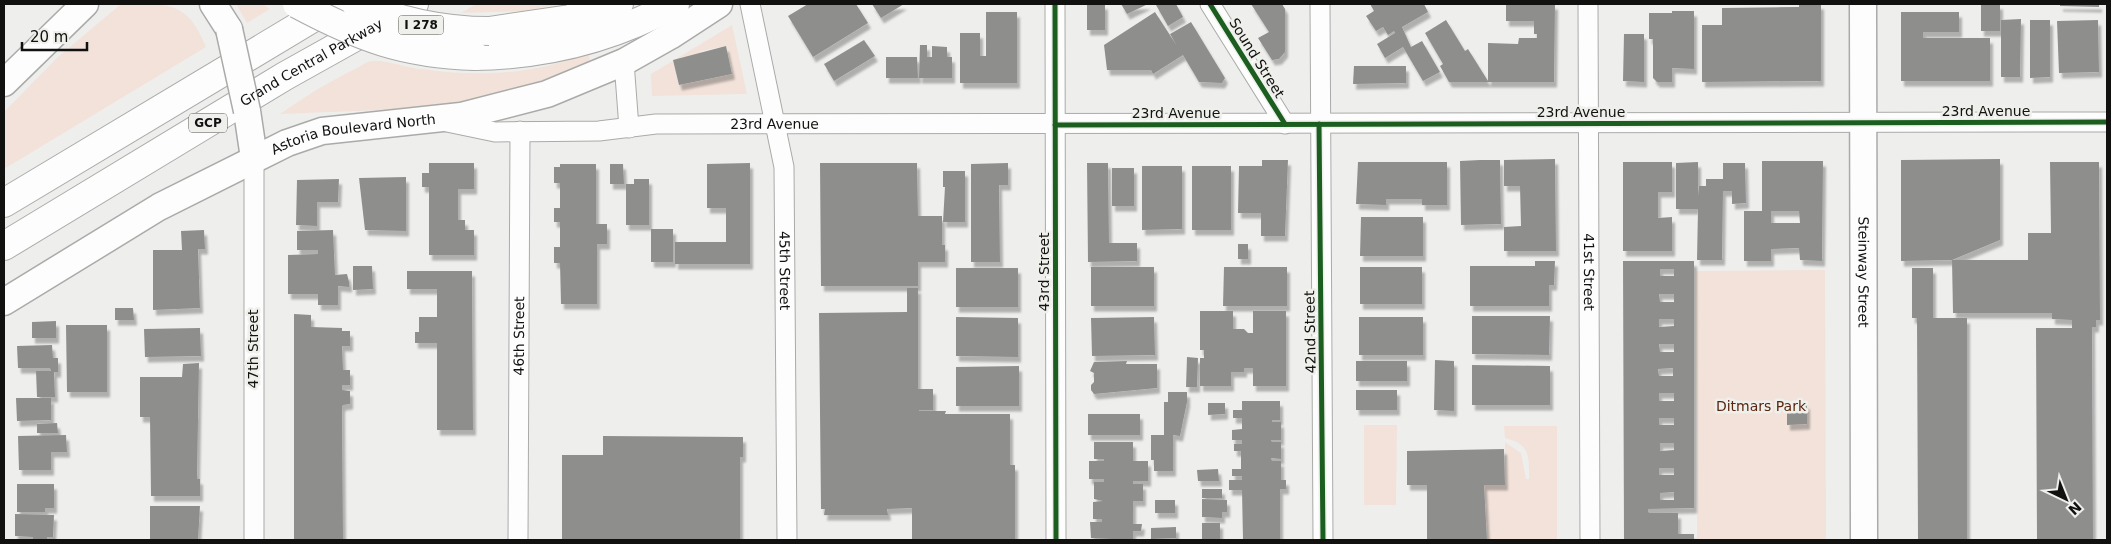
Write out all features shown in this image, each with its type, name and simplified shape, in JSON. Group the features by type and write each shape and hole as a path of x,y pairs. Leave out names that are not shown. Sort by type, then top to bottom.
{"highway":[{"path":"297,4 333,23 387,44 442,55 475,56 522,54 579,43 636,23 675,4"},
{"name":"GCP","path":"4,203 336,4"},
{"name":"I 278","path":"356,4 428,27 489,31 570,19 619,4"},
{"name":"Grand Central Parkway","path":"4,246 285,76 414,4"}],"main road":[{"path":"4,83 85,4"},
{"path":"213,4 229,30 247,111 254,158"},
{"name":"Astoria Boulevard North","path":"4,302 159,207 287,143 322,131 433,120 490,110 538,97 624,62 670,36 719,4"},
{"name":"Steinway Street","path":"1863,4 1864,540"}],"street":[{"name":"45th Street","path":"750,4 784,167 787,540"},
{"name":"43rd Street","path":"1055,4 1056,540"},
{"name":"Sound Street","path":"1210,4 1285,124"},
{"name":"42nd Street","path":"1320,4 1319,124 1323,540"},
{"name":"41st Street","path":"1588,4 1590,123 1590,540"},
{"path":"624,62 629,128"},
{"name":"23rd Avenue","path":"433,120 495,132 599,131 656,124 1056,125 2107,122"},
{"name":"46th Street","path":"518,540 520,131"},
{"name":"47th Street","path":"254,158 254,540"}],"green space":[{"path":"121,4 152,4 174,8 191,20 206,47 4,169 4,112 58,57"},
{"path":"236,4 263,4 270,9 247,23"},
{"path":"476,4 560,4 524,11 461,13"},
{"path":"732,25 747,94 652,96 651,74","holes":["726,46 732,74 679,85 674,61 701,55 701,51"]},
{"path":"588,53 591,62 531,86 454,103 381,110 280,114 326,84 370,61 383,61 443,72 485,73 526,70 547,66"},
{"name":"Ditmars Park","path":"1825,270 1826,540 1697,540 1696,271"},
{"path":"1364,425 1397,425 1396,505 1364,505"},
{"path":"1504,426 1557,426 1557,540 1487,540 1484,485 1505,485 1505,442 1521,453 1526,479 1529,479 1529,464 1526,452 1519,444 1505,438"}],"building":[{"path":"808,4 856,4 868,23 813,57 788,16"},
{"path":"872,4 904,4 881,18"},
{"path":"1087,4 1105,4 1105,30 1087,30"},
{"path":"1121,4 1148,4 1127,14"},
{"path":"1176,4 1183,17 1168,26 1156,5"},
{"path":"1251,4 1282,4 1285,9 1285,52 1279,59 1272,60 1258,38 1269,32"},
{"path":"1370,4 1424,4 1428,12 1402,27 1411,47 1422,41 1440,72 1423,81 1403,47 1385,58 1377,44 1395,33 1394,31 1388,35 1383,27 1376,31 1366,16 1374,11"},
{"path":"1506,4 1555,4 1554,82 1449,82 1440,66 1443,64 1425,33 1446,20 1465,51 1468,49 1488,81 1488,43 1518,44 1519,38 1537,38 1537,34 1534,34 1534,21 1506,21"},
{"path":"1799,4 1821,4 1821,81 1702,82 1702,25 1722,25 1722,8 1799,7"},
{"path":"1981,4 2000,4 2000,31 1981,31"},
{"path":"2060,4 2099,4 2099,7 2060,6"},
{"path":"1672,11 1694,11 1694,69 1672,68 1672,82 1657,82 1653,78 1653,39 1649,39 1649,13 1672,13"},
{"path":"986,12 1017,12 1017,83 960,83 960,33 980,33 980,56 986,56"},
{"path":"1155,12 1177,46 1170,34 1191,22 1225,78 1222,83 1199,82 1183,55 1153,74 1151,70 1107,70 1104,45"},
{"path":"1901,12 1959,12 1959,32 1923,32 1923,38 1990,38 1990,81 1901,81"},
{"path":"2021,19 2020,77 2001,77 2001,20"},
{"path":"2030,20 2050,20 2050,77 2030,78"},
{"path":"2098,20 2099,72 2059,73 2057,21"},
{"path":"1624,34 1644,34 1644,82 1623,81"},
{"path":"864,40 875,56 834,81 824,64"},
{"path":"920,45 927,45 927,57 932,57 932,46 947,47 947,57 952,57 952,78 919,78"},
{"path":"726,46 732,74 679,85 673,60"},
{"path":"886,57 917,57 918,78 886,78"},
{"path":"1354,66 1406,66 1406,83 1353,84"},
{"path":"1555,159 1556,251 1504,251 1504,227 1521,226 1520,186 1504,186 1504,160"},
{"path":"2000,159 2000,240 1952,260 1901,261 1901,160"},
{"path":"1262,160 1288,160 1285,236 1261,236 1261,213 1238,213 1239,166 1262,166"},
{"path":"1500,160 1501,224 1461,225 1460,161"},
{"path":"1762,161 1823,161 1822,261 1800,260 1799,248 1771,249 1771,261 1744,261 1744,211 1762,211","holes":["1771,211 1799,211 1800,223 1771,223"]},
{"path":"1358,162 1447,162 1447,205 1422,205 1422,199 1386,199 1386,205 1356,204"},
{"path":"1623,162 1672,162 1672,192 1658,192 1658,218 1672,217 1672,251 1623,251"},
{"path":"1698,162 1698,196 1699,186 1706,186 1706,179 1723,179 1723,163 1745,163 1746,203 1732,204 1732,191 1723,191 1722,260 1697,260 1698,209 1676,209 1676,163"},
{"path":"2050,162 2099,162 2100,320 2096,320 2096,327 2092,327 2093,540 2037,540 2036,328 2072,328 2072,320 2052,319 2052,313 1953,313 1952,260 2028,260 2028,233 2051,233"},
{"path":"429,163 474,163 474,189 458,189 458,220 465,220 465,230 474,230 474,255 429,255 429,187 422,187 422,173 429,173"},
{"path":"750,163 750,264 675,264 675,242 726,242 726,208 707,208 707,164"},
{"path":"820,163 917,163 918,216 942,216 942,245 945,245 945,262 918,262 918,286 821,286"},
{"path":"1008,163 1008,185 999,185 1000,262 971,262 971,164"},
{"path":"1087,163 1108,163 1109,243 1137,243 1137,261 1088,262"},
{"path":"560,164 596,164 596,224 607,224 607,244 597,244 597,304 561,304 560,263 554,263 554,247 560,247 560,222 554,222 554,208 560,208 560,183 554,183 554,167 560,167"},
{"path":"610,164 623,164 624,184 610,184"},
{"path":"1142,166 1182,166 1182,229 1142,230"},
{"path":"1192,166 1231,166 1231,230 1192,230"},
{"path":"1112,168 1134,168 1134,206 1112,206"},
{"path":"943,171 965,171 965,222 943,222 945,187 943,187"},
{"path":"406,177 406,231 365,230 359,178"},
{"path":"339,179 338,202 317,202 317,226 296,225 297,180"},
{"path":"634,179 649,179 649,225 626,225 626,184 634,184"},
{"path":"1361,217 1423,217 1423,256 1360,256"},
{"path":"651,229 673,229 673,262 651,262"},
{"path":"204,230 205,249 198,249 200,308 153,310 153,250 182,250 181,231"},
{"path":"333,230 335,275 347,274 349,282 349,287 338,286 338,305 318,305 318,294 288,294 288,255 318,254 318,250 297,250 297,231"},
{"path":"1238,244 1248,244 1248,259 1238,259"},
{"path":"1535,261 1555,261 1554,285 1549,285 1549,306 1470,306 1470,266 1535,266"},
{"path":"1623,261 1694,261 1694,508 1648,509 1648,511 1649,513 1678,513 1678,534 1694,534 1694,540 1624,540","holes":["1660,269 1674,269 1674,276 1660,276","1659,294 1674,294 1674,302 1660,302","1659,319 1674,319 1674,326 1659,327","1659,344 1674,344 1674,352 1660,352","1673,368 1673,376 1659,376 1658,369","1659,393 1674,393 1674,401 1659,401","1659,418 1674,418 1674,425 1659,425","1660,443 1674,443 1674,450 1660,451","1659,468 1674,468 1674,475 1659,475","1674,492 1674,500 1660,500 1660,493"]},
{"path":"353,266 372,266 373,289 353,290"},
{"path":"1091,267 1154,267 1154,306 1091,306"},
{"path":"1224,267 1287,267 1287,306 1223,306"},
{"path":"1360,267 1422,267 1422,304 1360,304"},
{"path":"956,268 1018,268 1018,307 956,307"},
{"path":"1912,268 1933,268 1933,318 1967,318 1967,540 1918,540 1917,318 1912,318"},
{"path":"407,271 472,271 473,430 437,430 437,343 415,343 415,332 419,332 419,317 437,317 437,289 407,289"},
{"path":"907,288 918,288 918,389 933,389 933,410 919,411 946,411 945,414 1010,414 1010,465 1015,465 1015,540 912,540 912,508 887,509 888,515 824,515 825,509 821,509 819,313 907,312"},
{"path":"115,308 133,308 134,320 115,320"},
{"path":"1200,311 1233,311 1233,329 1244,329 1248,333 1253,333 1253,311 1286,311 1286,386 1253,386 1253,368 1244,368 1244,372 1231,372 1231,386 1200,386 1200,358 1204,358 1204,350 1200,350"},
{"path":"294,314 311,315 311,327 342,328 342,331 350,331 350,346 342,346 343,370 350,370 350,385 342,385 342,390 350,391 350,404 343,405 342,407 343,540 294,540"},
{"path":"1472,316 1550,316 1549,355 1472,354"},
{"path":"956,317 1018,318 1018,357 956,356"},
{"path":"1154,317 1155,355 1092,356 1091,318"},
{"path":"1359,317 1423,317 1423,355 1359,355"},
{"path":"56,321 56,338 32,338 32,322"},
{"path":"66,325 107,325 107,392 67,392"},
{"path":"200,328 201,356 145,357 144,329"},
{"path":"52,345 53,358 58,358 58,372 54,372 55,397 37,397 36,371 51,371 50,368 18,368 17,346"},
{"path":"1187,357 1198,358 1197,387 1186,387"},
{"path":"1435,360 1454,361 1454,411 1434,410"},
{"path":"1127,361 1126,364 1157,364 1157,388 1094,394 1091,390 1091,385 1094,382 1094,373 1090,371 1094,362"},
{"path":"1356,361 1407,361 1407,381 1356,381"},
{"path":"199,363 197,479 200,479 200,496 151,496 150,417 140,417 140,377 182,377 183,364"},
{"path":"1472,365 1550,366 1550,405 1472,405"},
{"path":"1019,366 1019,406 956,406 956,367"},
{"path":"1356,390 1397,390 1397,410 1356,410"},
{"path":"1168,392 1187,392 1187,402 1180,436 1173,435 1173,471 1154,471 1154,460 1151,460 1151,435 1164,435 1164,402 1168,402"},
{"path":"16,398 51,398 51,420 17,421"},
{"path":"1242,401 1280,401 1280,420 1272,420 1272,422 1281,422 1281,440 1271,440 1272,442 1281,442 1281,459 1271,458 1272,461 1281,461 1281,480 1286,480 1286,489 1280,489 1280,540 1243,540 1242,490 1229,490 1229,480 1242,480 1242,476 1232,476 1232,469 1241,469 1241,451 1234,451 1234,444 1242,444 1242,440 1232,440 1232,430 1242,429 1242,418 1233,418 1233,410 1242,410"},
{"path":"1208,403 1225,403 1225,414 1208,415"},
{"path":"1787,404 1807,404 1807,424 1787,425"},
{"path":"1088,414 1140,414 1140,435 1088,435"},
{"path":"57,423 58,433 37,433 37,424"},
{"path":"66,435 67,452 51,452 51,470 19,470 18,436"},
{"path":"603,436 743,437 743,457 740,457 740,540 562,540 562,455 603,455"},
{"path":"1094,442 1133,442 1133,461 1148,461 1148,481 1133,481 1133,484 1143,484 1143,501 1133,501 1133,524 1142,524 1141,531 1133,531 1133,540 1091,538 1090,522 1102,522 1102,519 1093,519 1093,502 1103,501 1094,499 1094,482 1104,482 1104,479 1089,479 1089,461 1104,461 1104,459 1094,459"},
{"path":"1504,449 1505,485 1484,485 1487,540 1427,540 1427,485 1407,485 1407,451"},
{"path":"1218,469 1219,481 1198,481 1197,470"},
{"path":"17,484 54,484 54,508 45,508 45,512 17,512"},
{"path":"1202,489 1222,489 1222,498 1202,498"},
{"path":"1202,499 1227,500 1227,512 1222,512 1222,518 1202,517"},
{"path":"1155,500 1175,500 1175,513 1155,513"},
{"path":"150,506 200,506 198,540 150,540"},
{"path":"15,514 54,515 53,537 47,537 47,540 33,540 33,537 15,536"},
{"path":"1202,523 1220,523 1220,540 1202,540"},
{"path":"1176,527 1176,538 1151,539 1151,528"}],"cycle path":[{"path":"1055,4 1056,540"},
{"path":"1210,4 1285,124"},
{"path":"1055,125 2107,122"},
{"path":"1319,124 1323,540"}]}
